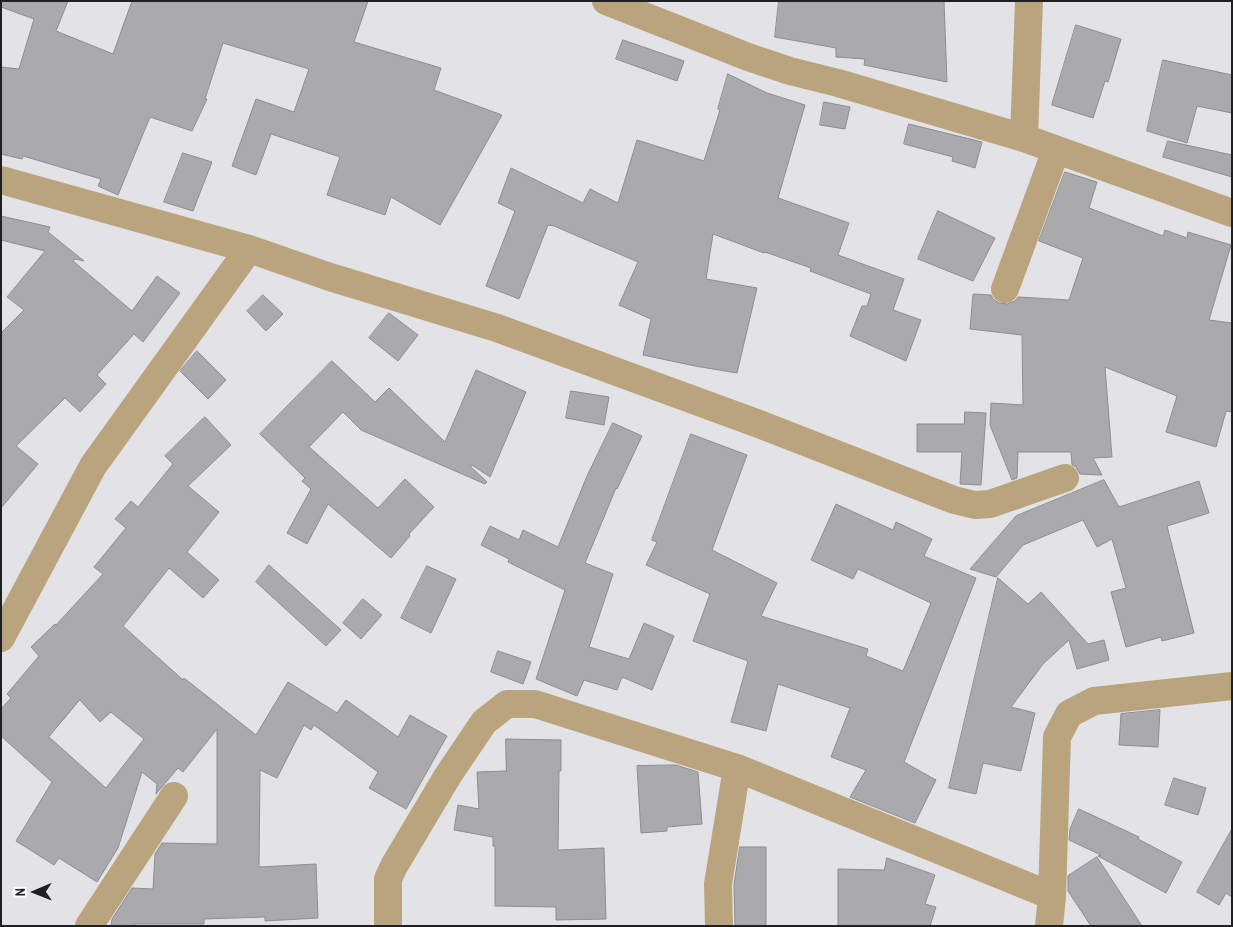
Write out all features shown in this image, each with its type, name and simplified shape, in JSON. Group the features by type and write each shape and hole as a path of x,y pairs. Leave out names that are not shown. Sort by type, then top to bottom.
{"street":[{"path":"606,1 782,68 1024,138 1232,213"},
{"path":"1024,138 1029,1"},
{"path":"1006,289 1056,150"},
{"path":"1,180 249,249 330,277 497,328 759,424 954,500 976,506 990,504 1065,478"},
{"path":"1,638 93,466 249,249"},
{"path":"1050,926 1056,736 1069,714 1094,701 1232,686"},
{"path":"388,926 388,879 394,866 447,777 484,722 507,704 535,704 737,768 1052,896"},
{"path":"719,926 718,884 737,768"},
{"path":"90,926 174,796"}],"building":[{"path":"1,1 68,1 56,31 113,54 132,1 368,1 354,42 441,68 434,90 502,115 440,225 391,197 385,215 327,195 340,157 271,134 256,175 232,166 256,99 294,112 309,69 223,43 205,99 207,99 192,131 150,117 118,195 98,186 101,179 23,156 22,159 1,154 1,67 19,69 34,19 1,7"},
{"path":"779,1 944,1 947,82 864,65 865,59 836,57 836,48 775,37"},
{"path":"1076,25 1121,39 1108,82 1105,81 1093,118 1052,105"},
{"path":"623,40 684,61 677,81 616,59"},
{"path":"1163,60 1232,75 1232,113 1197,106 1187,143 1147,131"},
{"path":"728,74 767,93 805,105 778,198 849,223 838,255 904,279 893,310 921,320 906,361 850,336 862,306 867,306 871,294 810,271 811,268 713,234 706,279 757,288 737,373 643,355 651,319 619,305 638,262 554,226 548,225 519,299 486,286 515,211 498,203 511,168 583,203 590,189 618,203 637,140 704,161 720,110 718,109"},
{"path":"824,102 850,107 845,129 820,125"},
{"path":"909,124 982,142 975,168 952,161 953,157 904,144"},
{"path":"1168,141 1232,155 1232,177 1163,157"},
{"path":"183,153 212,162 193,211 164,202"},
{"path":"1065,172 1097,182 1089,208 1163,236 1165,230 1187,238 1188,232 1231,245 1209,320 1232,323 1232,412 1226,411 1216,447 1166,432 1177,396 1105,367 1112,457 1093,458 1102,475 1080,474 1076,467 1072,465 1071,452 1018,452 1017,478 1012,480 990,425 991,403 1023,405 1022,335 970,329 973,294 991,295 999,303 1007,304 1015,301 1018,297 1069,300 1083,258 1039,241"},
{"path":"938,211 995,238 973,281 918,259"},
{"path":"1,216 50,227 48,232 84,261 75,259 73,261 132,311 157,276 180,293 143,342 134,334 97,375 106,384 80,412 65,398 16,446 38,464 1,508 1,333 24,310 7,297 45,251 1,240"},
{"path":"263,295 283,314 266,331 247,311"},
{"path":"389,313 418,335 398,361 369,338"},
{"path":"197,351 226,380 208,399 180,371"},
{"path":"332,361 375,402 389,388 445,442 476,370 526,392 490,477 472,465 470,466 487,482 485,484 361,430 343,412 309,447 378,508 405,479 434,507 409,534 410,536 391,558 328,504 307,544 287,533 311,489 302,481 305,478 260,434"},
{"path":"571,391 609,397 604,425 566,418"},
{"path":"965,412 986,413 981,485 960,484 962,452 917,452 917,424 964,424"},
{"path":"205,417 231,445 188,486 219,512 187,552 219,580 203,598 169,568 123,626 183,680 184,678 256,735 288,682 337,713 346,700 398,737 410,715 447,736 406,809 369,788 378,772 314,725 311,730 304,725 277,778 260,770 259,867 316,864 318,918 265,921 265,917 204,919 204,924 134,924 134,926 111,926 112,919 132,888 153,889 155,854 162,843 217,844 217,729 183,772 178,768 156,794 157,784 142,772 118,848 97,882 59,858 54,865 16,841 52,782 1,736 1,709 11,698 7,694 39,656 31,647 56,625 103,574 94,567 126,528 115,519 131,501 138,507 173,464 165,456","holes":["80,700 100,722 111,712 144,739 106,788 49,737"]},
{"path":"613,423 642,436 616,488 585,563 613,574 589,647 629,659 644,623 674,636 652,690 622,677 617,690 584,680 577,696 536,679 565,590 508,562 509,559 481,545 490,526 519,540 523,530 558,547 587,476"},
{"path":"691,434 747,455 712,550 777,583 761,616 868,649 866,656 903,671 931,603 858,569 853,579 811,560 836,504 893,530 896,522 932,539 924,556 976,578 904,762 936,780 915,823 850,797 866,770 831,757 850,708 778,684 766,731 731,722 748,661 693,641 710,594 646,565 657,542 652,540"},
{"path":"1104,480 1119,507 1199,481 1209,513 1167,526 1194,633 1162,641 1161,637 1126,647 1111,592 1126,588 1112,539 1097,547 1083,520 1023,545 996,577 970,569 1016,516"},
{"path":"269,565 341,630 326,646 256,582"},
{"path":"427,566 456,579 431,633 401,618"},
{"path":"998,578 1028,604 1041,592 1088,644 1104,640 1109,660 1077,669 1069,640 1043,664 1011,707 1035,713 1021,771 983,763 976,794 949,788"},
{"path":"363,599 382,615 361,639 343,623"},
{"path":"498,651 531,662 523,684 491,672"},
{"path":"1160,710 1158,747 1119,745 1121,714"},
{"path":"506,739 561,740 558,850 604,848 606,919 556,920 556,907 495,906 495,846 493,846 493,837 454,830 458,805 479,809 477,772 506,771"},
{"path":"676,765 698,772 702,824 667,827 667,831 641,833 637,766"},
{"path":"1174,778 1206,788 1198,815 1165,805"},
{"path":"1079,809 1139,837 1138,839 1182,862 1166,893 1098,856 1101,855 1069,840 1070,829"},
{"path":"1232,829 1232,897 1226,893 1219,905 1197,892"},
{"path":"740,847 766,847 766,926 735,926 734,885"},
{"path":"1097,857 1142,926 1091,926 1068,891 1068,876"},
{"path":"887,858 935,875 925,904 936,907 930,926 838,926 838,869 884,870"}]}
